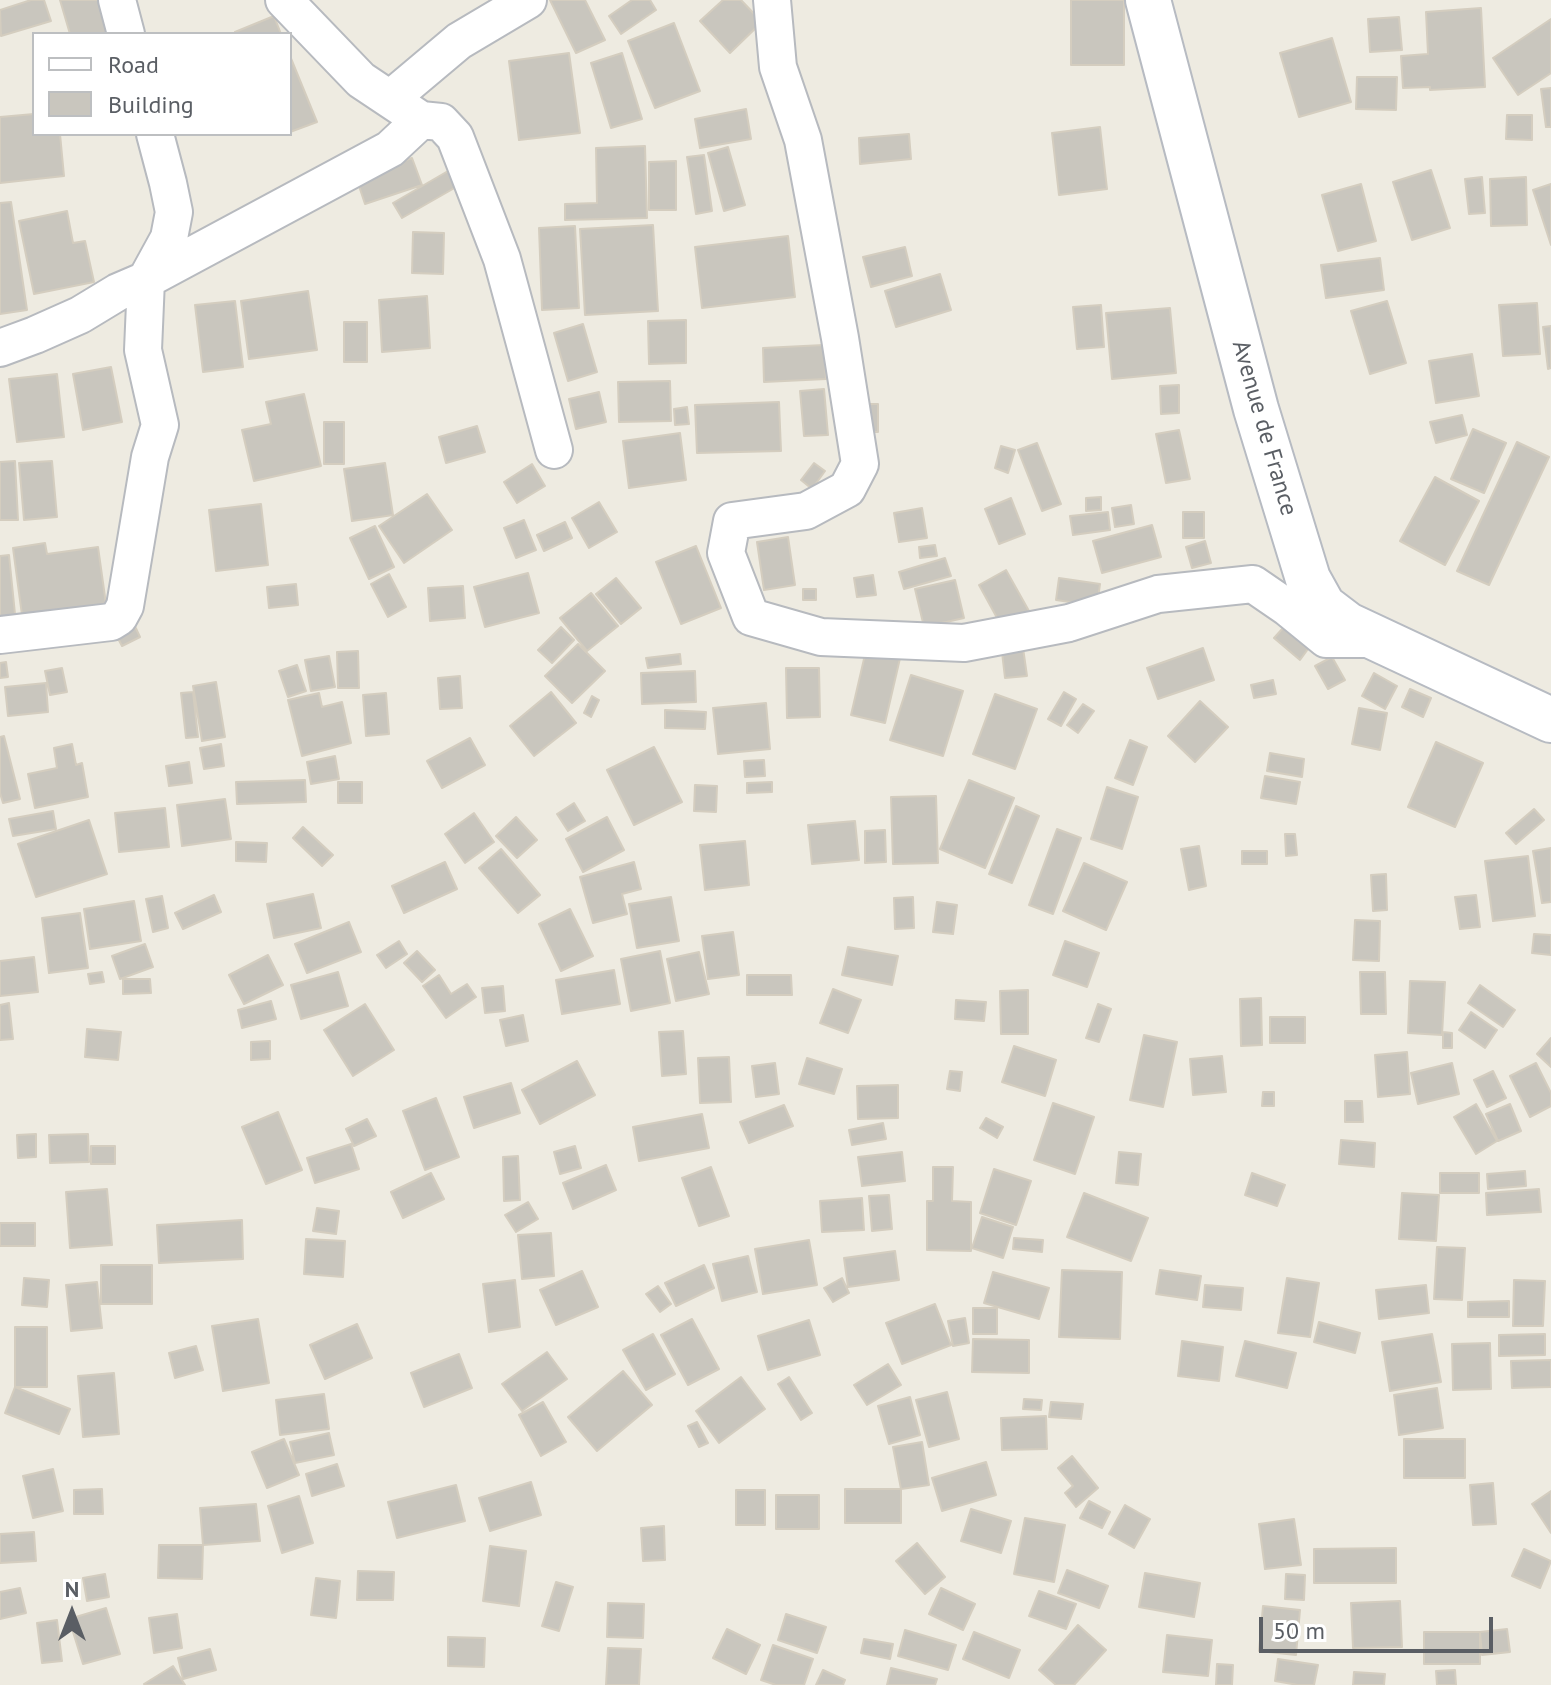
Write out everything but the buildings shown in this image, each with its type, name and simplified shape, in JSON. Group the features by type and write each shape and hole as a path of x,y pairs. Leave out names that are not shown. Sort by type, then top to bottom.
{"main road":[{"name":"Avenue de France","path":"1148,0 1256,409 1308,579 1323,606 1348,625 1551,720"}],"street":[{"path":"117,0 125,32"},
{"path":"284,0 361,80 421,120 441,122 455,137 502,259 554,450"},
{"path":"390,99 459,41 528,0"},
{"path":"772,0 778,67 803,140 860,464 847,489 806,511 732,521 726,553 751,617 821,637 964,643 1069,623 1158,594 1253,584 1326,639 1378,639"},
{"path":"0,348 80,315 390,149 421,120"},
{"path":"0,635 111,622 119,617 125,606 150,457 160,425 143,350 146,280 169,238 174,212 156,136"}]}
